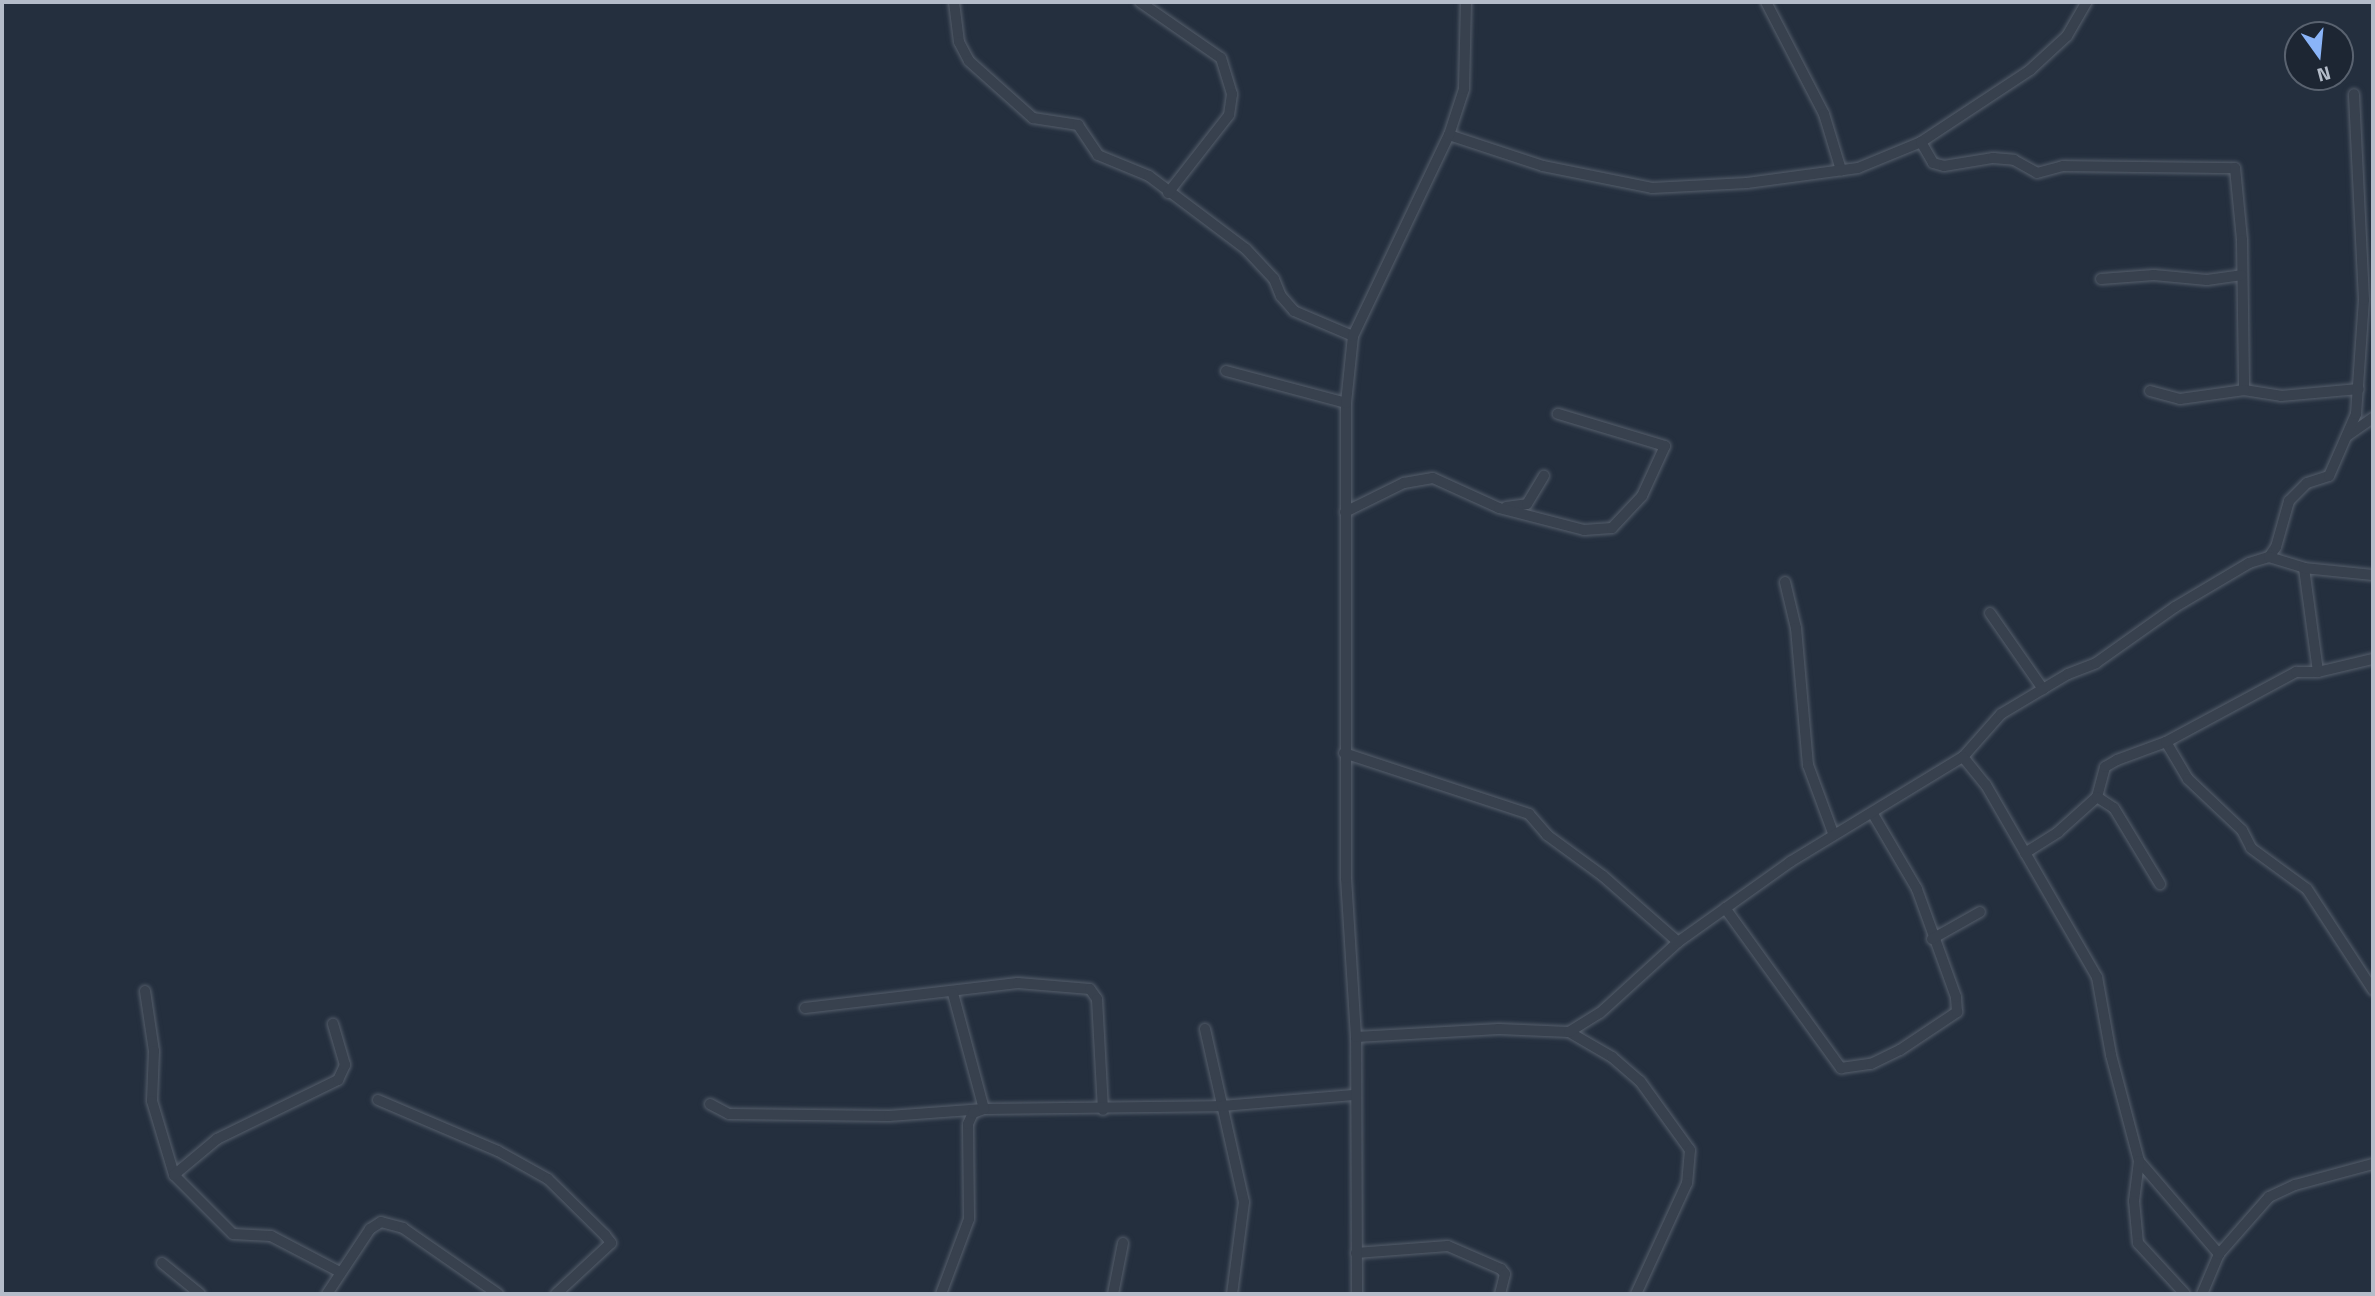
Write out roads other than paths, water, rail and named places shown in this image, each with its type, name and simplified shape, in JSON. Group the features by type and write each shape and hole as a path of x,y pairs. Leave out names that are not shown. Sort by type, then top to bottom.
{"street":[{"path":"954,2 959,42 969,61 1033,118 1078,125 1098,155 1149,176 1168,193 1246,248 1274,279 1281,296 1294,311 1353,337"},
{"path":"1140,2 1221,58 1232,94 1229,115 1168,193"},
{"path":"1357,1294 1354,1095 1356,1037 1346,878 1344,753 1346,403 1353,337 1449,135 1464,89 1466,2"},
{"path":"1766,2 1824,114 1841,170"},
{"path":"1449,135 1543,166 1652,188 1747,183 1841,170 1921,142 2030,70 2067,36 2087,2"},
{"path":"1569,1032 1600,1013 1678,942 1725,908 1833,833 1873,814 1963,757 2001,715 2043,689 2096,663 2175,607 2269,556 2276,547 2289,500 2307,483 2329,476 2347,437 2359,389 2368,300 2354,94"},
{"path":"1921,142 1933,163 1944,166 1993,158 2014,160 2037,173 2063,166 2235,168 2242,275 2244,390"},
{"path":"2101,279 2154,275 2207,280 2242,275"},
{"path":"1226,371 1346,403"},
{"path":"2150,391 2180,399 2244,390 2281,396 2359,389"},
{"path":"1345,512 1419,478 1433,478 1499,508 1584,530 1612,528 1642,496 1665,446 1558,414"},
{"path":"2347,437 2373,418"},
{"path":"1499,508 1527,505 1544,476"},
{"path":"2269,556 2304,568 2373,575"},
{"path":"2304,568 2318,672"},
{"path":"1785,582 1796,628 1808,765 1833,833"},
{"path":"1990,613 2043,689"},
{"path":"2025,853 2058,832 2097,797 2105,767 2166,742 2296,672 2318,672 2373,659"},
{"path":"2166,742 2188,779 2242,830 2251,848 2307,889 2373,989"},
{"path":"1344,753 1529,814 1547,835 1603,876 1678,942"},
{"path":"1963,757 1986,785 2097,977 2111,1055 2139,1161 2134,1201 2138,1242 2185,1294"},
{"path":"2097,797 2114,808 2160,884"},
{"path":"1725,908 1841,1068 1871,1064 1900,1050 1957,1012 1906,865 1873,814"},
{"path":"1932,939 1980,912"},
{"path":"805,1008 953,993 1018,983 1094,993 1103,1110"},
{"path":"145,992 155,1071 152,1101 174,1175 233,1234 271,1236 340,1272"},
{"path":"953,993 984,1109"},
{"path":"174,1175 218,1139 338,1080 345,1065 333,1024"},
{"path":"1356,1037 1499,1028 1569,1032 1612,1057 1640,1081 1690,1150 1687,1183 1636,1294"},
{"path":"1206,1029 1244,1202 1232,1294"},
{"path":"710,1104 729,1114 912,1116 984,1109 1103,1110 1222,1106 1354,1095"},
{"path":"378,1100 498,1151 548,1179 605,1235 611,1243 556,1294"},
{"path":"941,1294 969,1219 965,1146 968,1124 974,1113 984,1109"},
{"path":"2139,1161 2219,1254"},
{"path":"2202,1294 2219,1254 2269,1197 2295,1185 2373,1164"},
{"path":"327,1294 370,1229 392,1223 498,1294"},
{"path":"1113,1294 1123,1242"},
{"path":"1356,1253 1448,1247 1501,1269 1505,1274 1500,1294"},
{"path":"162,1263 200,1294"}]}
